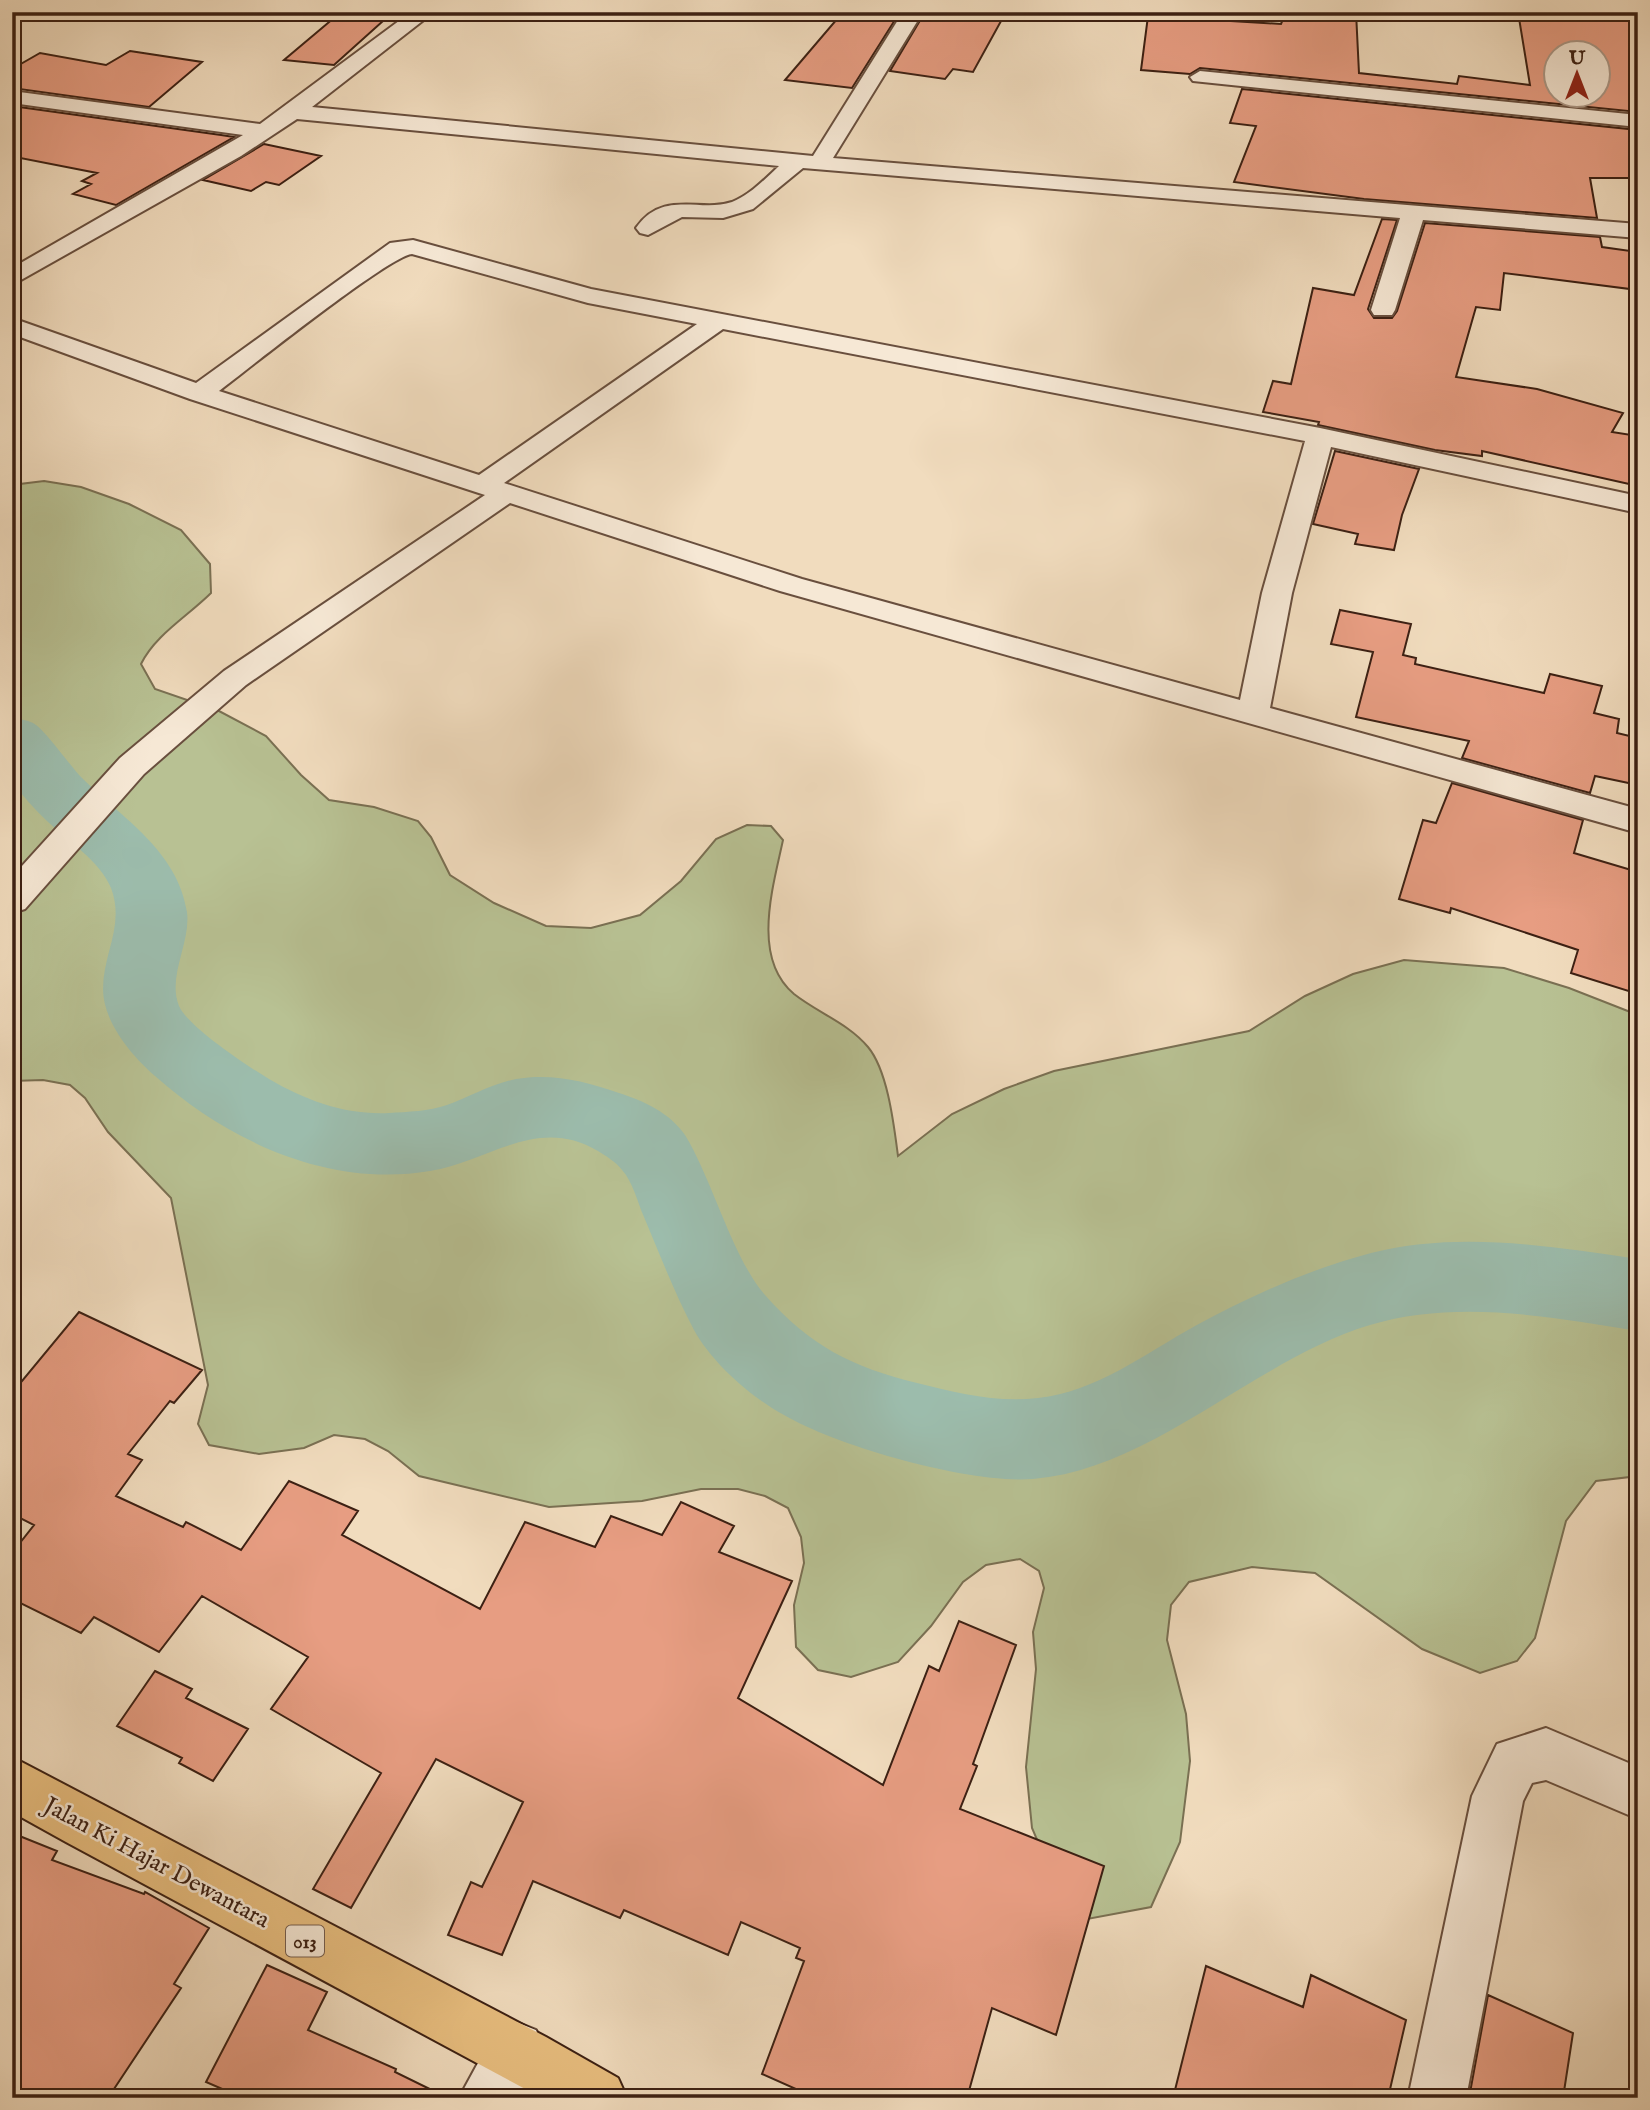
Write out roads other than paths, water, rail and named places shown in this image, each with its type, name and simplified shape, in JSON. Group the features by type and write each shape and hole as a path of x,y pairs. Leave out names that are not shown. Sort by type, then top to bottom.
{"main road":[{"name":"Jalan Ki Hajar Dewantara","path":"12,1783 145,1859 516,2050 598,2098"}],"street":[{"path":"12,278 293,112 424,12"},
{"path":"648,228 676,209 734,209 808,162 913,12"},
{"path":"1200,77 1638,121"},
{"path":"12,97 263,131"},
{"path":"293,112 808,162 1638,231"},
{"path":"1383,310 1413,214"},
{"path":"199,393 361,273 398,248 406,247 588,296 1320,436 1638,505"},
{"path":"12,900 132,766 235,678 493,490 718,321"},
{"path":"12,325 199,393 791,585 1638,821"},
{"path":"1252,714 1277,593 1320,436"},
{"path":"1437,2098 1498,1796 1516,1762 1546,1754 1638,1793"},
{"path":"488,2098 516,2050"}],"waterway":[{"path":"12,738 53,787 121,851 140,877 147,892 152,915 151,935 140,989 143,1008 154,1029 203,1074 260,1111 290,1125 321,1136 353,1142 387,1144 434,1139 472,1128 499,1114 545,1107 576,1110 620,1126 646,1144 661,1164 708,1272 733,1319 798,1378 820,1391 861,1407 967,1435 1010,1440 1040,1438 1069,1432 1124,1410 1260,1334 1317,1308 1371,1289 1437,1278 1471,1277 1538,1281 1638,1295"}]}
